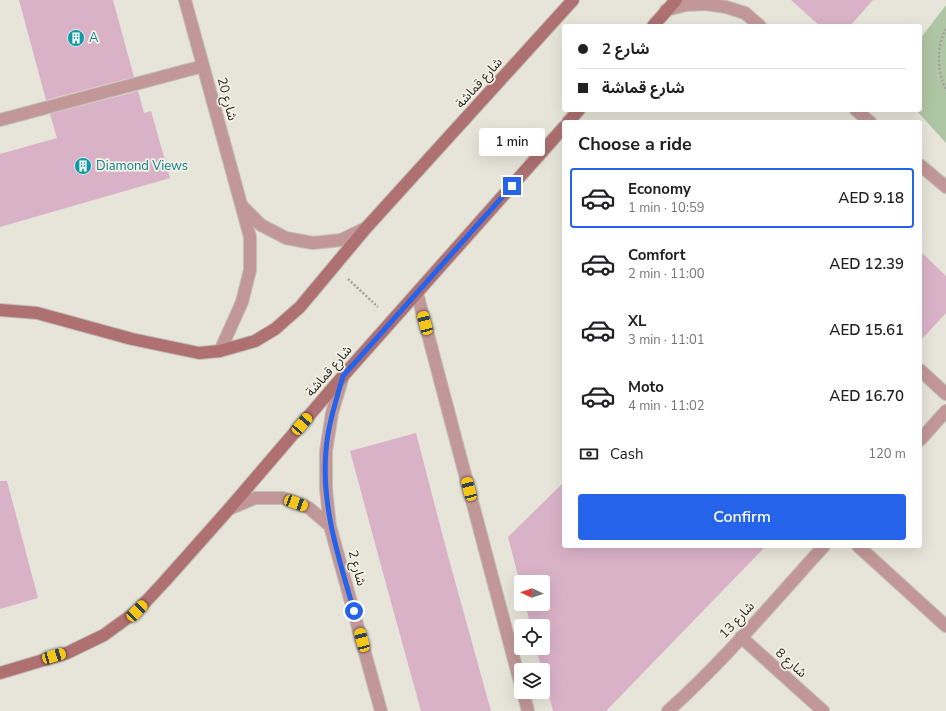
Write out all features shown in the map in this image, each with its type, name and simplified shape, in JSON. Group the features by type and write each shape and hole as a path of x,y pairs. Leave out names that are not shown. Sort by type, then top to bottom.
{"street":[{"name":"شارع 20","path":"185,0 250,237 250,270 242,302 220,351"},
{"name":"شارع قماشة","path":"0,310 37,313 132,339 199,352 220,351 255,341 276,328 300,307 366,228 573,0"},
{"path":"655,24 676,0"},
{"path":"740,0 745,13"},
{"path":"666,10 686,5 706,4 726,7 745,13 758,24"},
{"path":"0,120 203,66"},
{"path":"570,120 577,112"},
{"path":"858,112 868,120"},
{"name":"شارع قماشة","path":"0,673 67,653 104,635 137,611 229,509 343,376 562,129"},
{"path":"922,167 946,187"},
{"path":"241,205 261,224 286,238 306,242 313,243 341,240 366,228"},
{"path":"417,293 515,663"},
{"path":"922,372 946,394"},
{"name":"شارع 2","path":"343,376 332,413 326,450 326,488 330,526 381,711"},
{"path":"922,438 946,411"},
{"path":"229,509 255,498 283,498 309,508 330,526"},
{"name":"شارع 13","path":"668,711 685,696 741,637 822,548"},
{"path":"860,548 946,626"},
{"name":"شارع 8","path":"741,637 823,711"},
{"path":"525,699 528,711"}],"path":[{"path":"946,29 938,56 942,82 946,89"},
{"path":"334,267 393,320"}],"green space":[{"path":"946,5 946,143 918,112 922,112 922,36"}],"building":[{"name":"A","path":"19,0 113,0 134,77 46,100"},
{"path":"791,0 873,0 852,24 818,24"},
{"name":"Diamond Views","path":"138,91 144,113 151,111 170,178 0,227 0,154 57,138 50,114"},
{"path":"922,253 946,276 946,313 922,339"},
{"path":"416,433 491,711 421,711 350,451"},
{"path":"0,481 7,481 38,598 0,609"},
{"path":"562,484 562,548 764,548 606,711 553,711 550,699 550,663 540,663 538,655 550,655 550,619 529,619 527,611 550,611 550,575 518,575 508,537"}],"place":[{"name":"A","path":"76,38"},
{"name":"Diamond Views","path":"83,166"}],"route":[{"path":"354,611 330,526 326,488 326,450 332,413 343,376 512,186"}]}
